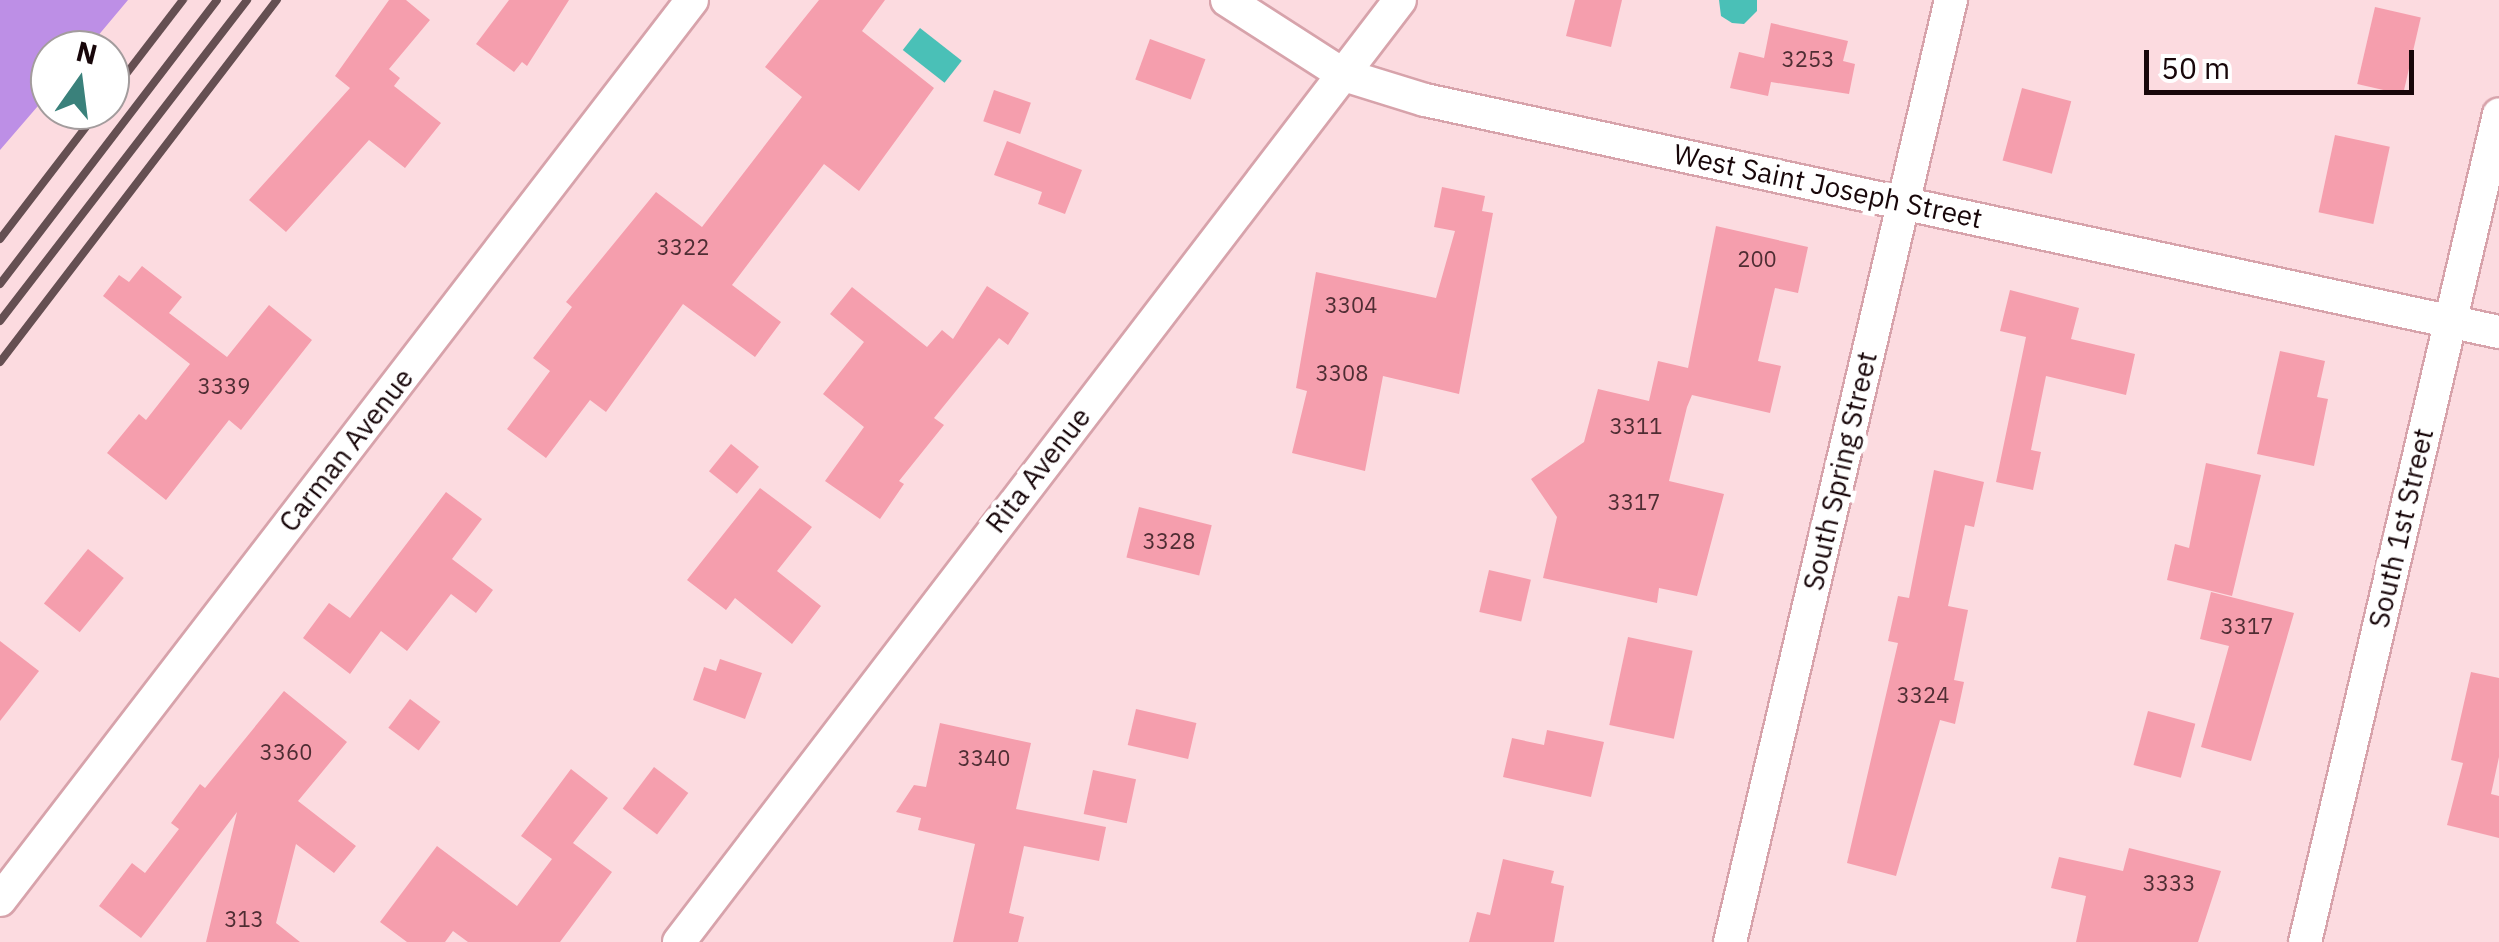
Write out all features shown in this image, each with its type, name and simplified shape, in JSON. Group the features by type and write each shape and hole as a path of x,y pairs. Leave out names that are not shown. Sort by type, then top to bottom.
{"street":[{"name":"Carman Avenue","path":"0,900 692,0"},
{"name":"West Saint Joseph Street","path":"1226,0 1344,74 1425,100 2499,332"},
{"name":"Rita Avenue","path":"679,942 1400,0"},
{"name":"South Spring Street","path":"1730,942 1951,0"},
{"name":"South 1st Street","path":"2305,942 2499,114"}],"shaded area":[{"path":"0,0 128,0 103,30 30,30 30,115 0,150"}],"water":[{"path":"1719,0 1757,0 1757,11 1744,24 1732,23 1721,16"},
{"path":"920,28 962,61 945,83 903,50"}],"building":[{"path":"389,0 406,0 430,20 389,69 400,78 394,86 441,123 405,168 369,140 286,232 249,200 350,88 335,76"},
{"path":"509,0 569,0 527,66 522,62 514,72 476,44"},
{"path":"819,0 885,0 862,31 934,88 859,191 824,164 732,285 781,322 755,357 683,304 606,412 590,400 546,458 507,429 550,371 533,358 572,307 566,302 656,192 702,227 802,97 765,67"},
{"path":"1575,0 1622,0 1611,47 1566,36"},
{"path":"2375,7 2421,18 2403,95 2357,84"},
{"path":"1771,23 1848,41 1843,61 1855,64 1849,94 1771,82 1768,96 1730,88 1739,52 1764,58"},
{"path":"1150,39 1205,59 1191,100 1135,79"},
{"path":"2022,88 2071,101 2052,174 2003,160"},
{"path":"994,90 1031,103 1020,134 983,121"},
{"path":"2335,135 2390,147 2373,224 2319,212"},
{"path":"1007,141 1082,170 1065,214 1038,204 1042,192 994,175"},
{"path":"1442,187 1485,196 1482,211 1493,213 1459,394 1383,376 1365,471 1292,453 1307,391 1296,388 1316,272 1436,298 1455,231 1434,227"},
{"path":"1716,226 1808,247 1798,293 1775,288 1758,361 1781,366 1770,413 1692,395 1687,407 1669,481 1724,494 1697,596 1659,588 1657,603 1543,578 1557,517 1531,479 1584,442 1598,389 1649,401 1658,361 1688,368"},
{"path":"142,266 182,297 169,313 227,357 269,305 312,340 241,430 229,420 166,500 107,453 139,414 146,420 190,364 103,296 119,275 129,282"},
{"path":"987,286 1029,313 1008,345 999,338 934,418 944,425 899,481 904,484 880,519 825,481 864,427 823,394 864,342 830,314 852,287 927,347 942,330 953,339"},
{"path":"2010,290 2079,308 2071,339 2135,354 2126,395 2046,376 2031,450 2041,452 2033,490 1996,482 2026,337 2000,331"},
{"path":"2280,351 2325,361 2317,397 2328,399 2314,466 2257,454"},
{"path":"731,444 759,467 737,494 709,471"},
{"path":"2206,463 2261,475 2232,596 2167,580 2175,544 2189,548"},
{"path":"1934,470 1984,482 1974,527 1965,525 1948,606 1968,610 1954,680 1964,682 1955,724 1940,720 1896,876 1847,863 1898,643 1888,641 1898,596 1909,598"},
{"path":"760,488 812,527 777,571 821,606 792,644 735,598 726,610 687,580"},
{"path":"446,492 482,519 452,559 493,590 476,613 451,594 407,651 381,631 350,674 303,638 329,603 350,618"},
{"path":"1139,507 1212,525 1199,576 1126,557"},
{"path":"88,549 124,578 80,632 44,603"},
{"path":"1489,570 1531,580 1521,622 1479,612"},
{"path":"2211,592 2294,613 2251,761 2201,747 2229,646 2200,639"},
{"path":"1628,637 1693,651 1674,739 1609,725"},
{"path":"0,641 39,671 0,721"},
{"path":"720,659 762,673 745,719 693,700 704,667 716,671"},
{"path":"2471,672 2499,678 2499,757 2491,794 2499,796 2499,838 2447,825 2463,763 2451,760"},
{"path":"284,691 347,742 298,801 356,846 334,873 296,844 276,923 300,942 206,942 237,812 141,938 99,906 132,863 145,873 179,829 171,823 200,784 205,788"},
{"path":"410,699 440,722 419,751 388,728"},
{"path":"1136,709 1196,723 1188,759 1128,745"},
{"path":"2148,711 2195,724 2181,778 2134,765"},
{"path":"940,723 1031,743 1016,809 1106,827 1099,861 1024,846 1009,913 1024,917 1018,942 953,942 975,844 918,830 921,818 896,812 914,785 926,787"},
{"path":"1547,730 1604,742 1591,797 1503,777 1512,738 1544,745"},
{"path":"654,767 688,793 657,834 623,809"},
{"path":"571,769 608,798 573,843 612,872 560,942 468,942 453,931 445,942 407,942 380,922 437,846 517,906 552,859 521,836"},
{"path":"1093,770 1136,779 1127,823 1084,814"},
{"path":"2129,848 2221,871 2198,942 2076,942 2086,896 2051,888 2059,857 2123,871"},
{"path":"1503,859 1554,871 1551,883 1564,886 1554,942 1469,942 1477,912 1490,915"}],"railway":[{"path":"130,69 183,0"},
{"path":"0,284 217,0"},
{"path":"0,321 247,0"},
{"path":"0,362 277,0"},
{"path":"0,239 84,130"}]}
